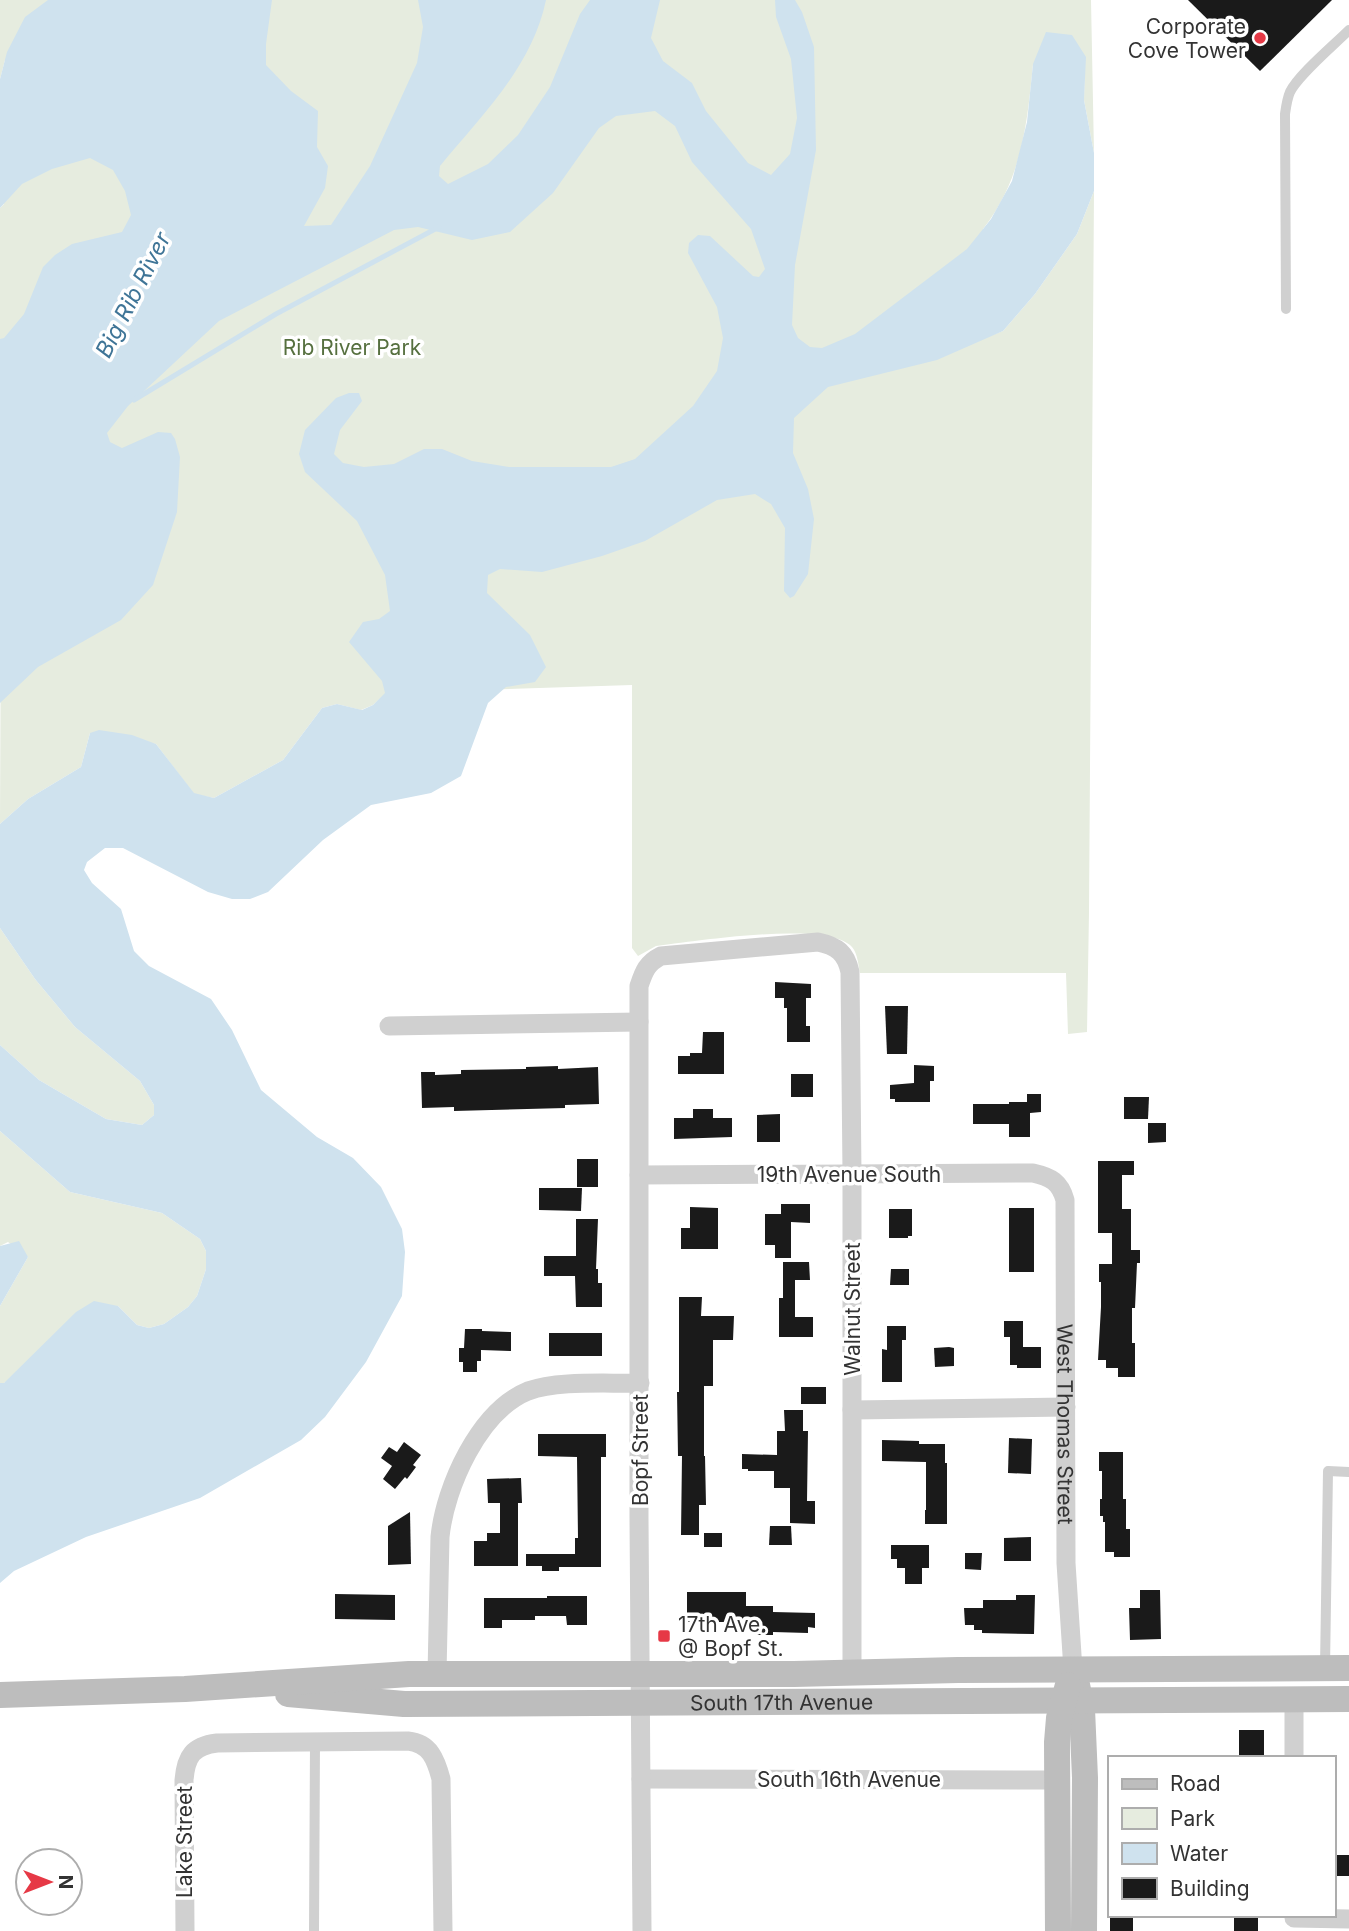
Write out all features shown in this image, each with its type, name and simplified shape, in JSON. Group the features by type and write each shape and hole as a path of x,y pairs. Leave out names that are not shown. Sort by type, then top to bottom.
{"main road":[{"name":"South 17th Avenue","path":"0,1695 213,1687 437,1673 641,1674 1337,1668"},
{"name":"West Thomas Street","path":"1073,1670 1072,1700 1085,1778 1084,1931"},
{"name":"South 17th Avenue","path":"213,1687 388,1704 1349,1699"},
{"name":"West Thomas Street","path":"1058,1931 1056,1742 1072,1700"}],"street":[{"name":"Bopf Street","path":"642,1931 639,986 644,969 652,960 661,956 818,942 839,950"},
{"name":"Walnut Street","path":"839,950 847,961 850,972 852,1672"},
{"path":"388,1026 639,1022"},
{"name":"19th Avenue South","path":"639,1175 1033,1173 1057,1182"},
{"name":"West Thomas Street","path":"1057,1182 1063,1190 1065,1200 1066,1574 1073,1670"},
{"path":"437,1673 442,1514 457,1472 486,1426 510,1401 551,1385 640,1383"},
{"path":"852,1410 1066,1407"},
{"path":"1294,1700 1294,1756"},
{"path":"315,1742 418,1742 435,1758 441,1779 442,1797 443,1931"},
{"name":"Lake Street","path":"185,1931 184,1780 190,1756 201,1746 218,1743 315,1742"},
{"name":"South 16th Avenue","path":"641,1779 1057,1780"},
{"path":"1294,1921 1349,1919"}],"lane":[{"path":"1286,309 1286,103 1297,82 1349,30"},
{"path":"1337,1668 1328,1472 1349,1472"},
{"path":"314,1931 315,1742"}],"green space":[{"name":"Rib River Park","path":"0,0 1091,0 1094,153 1084,100 1085,57 1033,64 1025,130 1014,171 996,210 983,229 982,339 1003,331 1035,294 1077,234 1094,191 1087,1032 1068,1034 1066,973 860,973 857,956 852,947 839,939 794,934 738,936 656,946 638,956 632,948 632,685 386,693 373,705 361,710 337,704 322,708 283,760 214,798 194,794 156,744 90,733 81,767 28,799 0,824 0,208 4,204 5,60 0,79"},
{"path":"0,928 35,979 75,1027 140,1081 154,1105 154,1115 142,1125 106,1119 39,1080 0,1045"},
{"path":"0,1131 70,1192 162,1213 200,1239 206,1251 206,1269 197,1296 188,1307 164,1324 149,1328 137,1325 118,1306 4,1383 0,1383 0,1306 28,1257 8,1242 0,1246"}],"water":[{"name":"Big Rib River","path":"48,0 272,0 266,65 291,91 318,111 317,147 328,166 325,188 304,226 331,225 370,166 417,63 423,27 418,0 546,0 539,24 517,69 504,89 440,166 439,176 448,184 488,164 518,135 550,87 580,14 590,0 660,0 651,38 663,61 692,83 706,111 748,163 771,175 790,154 797,118 791,59 776,17 775,0 795,0 814,47 816,150 795,265 792,325 798,338 810,347 822,348 855,334 967,249 991,219 1012,181 1027,122 1033,64 1046,32 1072,35 1086,57 1084,100 1094,153 1094,191 1077,234 1035,294 1003,331 937,360 828,387 794,418 793,453 808,489 814,519 808,574 794,596 790,598 784,591 785,528 771,504 755,494 717,500 645,541 602,556 542,572 500,569 488,575 487,593 530,635 546,667 535,682 506,687 488,703 461,776 431,793 371,805 323,840 268,892 250,899 232,899 208,892 123,848 105,848 87,862 84,870 92,883 121,909 134,951 149,966 211,999 232,1030 261,1090 317,1137 353,1158 381,1187 402,1229 405,1252 402,1296 366,1362 325,1417 301,1440 200,1498 86,1537 14,1571 0,1583 0,1383 4,1383 76,1312 94,1301 118,1306 137,1325 149,1328 164,1324 188,1307 197,1296 206,1269 206,1251 200,1239 162,1213 70,1192 0,1131 0,1045 39,1080 106,1119 142,1125 154,1115 154,1105 140,1081 75,1027 35,979 0,928 0,824 28,799 81,767 90,733 99,730 132,735 156,744 194,793 214,798 283,760 322,708 337,704 362,710 373,705 385,693 382,681 349,642 363,622 379,619 390,611 385,575 357,521 305,472 299,454 305,430 336,398 349,393 359,393 362,401 340,430 334,454 343,463 364,467 394,464 424,449 442,449 472,461 509,467 611,467 635,459 693,406 717,371 723,338 717,307 688,253 689,243 698,235 710,236 753,276 759,277 765,269 751,229 692,162 675,126 655,111 616,116 599,128 553,193 510,232 472,240 418,227 394,230 219,321 128,406 107,433 110,442 122,448 158,432 171,433 175,439 180,457 177,512 153,585 121,620 38,667 0,703 0,339 4,338 24,314 43,267 55,255 72,244 122,232 131,215 125,191 113,170 90,158 52,169 22,184 0,208 0,79 7,52 25,17"},
{"path":"19,1241 28,1257 0,1306 0,1246"}],"building":[{"name":"Corporate Cove Tower","path":"1188,0 1332,0 1260,71"},
{"path":"775,982 811,984 811,998 806,998 806,1026 810,1026 810,1042 787,1042 787,1008 784,1008 784,998 775,998"},
{"path":"885,1006 908,1006 907,1054 887,1054"},
{"path":"703,1032 724,1032 724,1074 678,1074 678,1056 702,1053"},
{"path":"914,1065 934,1066 934,1081 930,1081 930,1102 895,1102 895,1099 890,1099 890,1085 914,1083"},
{"path":"558,1066 558,1069 598,1067 599,1104 565,1105 565,1108 454,1111 454,1107 422,1108 421,1072 435,1072 435,1075 461,1074 461,1070"},
{"path":"791,1074 813,1074 813,1097 791,1097"},
{"path":"1027,1094 1041,1094 1041,1112 1030,1113 1030,1137 1009,1137 1009,1124 973,1124 973,1104 1027,1102"},
{"path":"1124,1097 1149,1097 1148,1119 1124,1119"},
{"path":"693,1109 713,1109 713,1118 732,1118 732,1137 674,1139 674,1118 693,1118"},
{"path":"780,1114 780,1142 757,1142 757,1115"},
{"path":"1148,1123 1166,1123 1166,1142 1148,1143"},
{"path":"577,1159 598,1159 598,1187 577,1187"},
{"path":"1098,1161 1134,1161 1134,1175 1122,1175 1122,1209 1131,1209 1131,1250 1140,1250 1135,1308 1132,1308 1135,1377 1118,1377 1118,1368 1106,1368 1106,1360 1098,1360 1101,1307 1099,1264 1112,1264 1112,1233 1098,1233"},
{"path":"539,1188 582,1188 581,1211 539,1210"},
{"path":"781,1204 810,1204 810,1223 791,1222 791,1258 775,1258 775,1245 765,1245 765,1214 781,1214"},
{"path":"690,1207 718,1208 718,1249 681,1249 681,1228 690,1228"},
{"path":"1009,1208 1034,1208 1034,1272 1009,1272"},
{"path":"889,1209 912,1209 912,1236 889,1238"},
{"path":"576,1219 598,1219 596,1269 598,1283 602,1283 602,1307 576,1307 575,1276 544,1276 544,1256 576,1256"},
{"path":"783,1262 809,1262 810,1280 795,1280 795,1317 813,1317 813,1337 779,1337"},
{"path":"891,1269 909,1269 909,1285 890,1285"},
{"path":"679,1297 702,1297 701,1316 734,1316 733,1340 713,1340 713,1386 704,1386 706,1505 699,1505 699,1535 681,1535 682,1456 678,1456 677,1392"},
{"path":"1004,1321 1023,1321 1023,1347 1041,1347 1041,1368 1017,1368 1017,1365 1010,1365 1010,1337 1004,1337"},
{"path":"887,1326 906,1326 906,1340 902,1340 902,1382 882,1382 882,1349 887,1350"},
{"path":"465,1329 511,1332 511,1351 481,1350 477,1372 463,1372 463,1362 459,1362 459,1348 464,1348"},
{"path":"549,1333 602,1333 602,1356 549,1356"},
{"path":"934,1348 954,1348 954,1366 935,1367"},
{"path":"801,1387 826,1387 826,1404 801,1404"},
{"path":"784,1410 803,1410 803,1431 808,1431 807,1501 815,1501 815,1524 790,1523 790,1488 774,1488 774,1471 742,1469 742,1454 777,1455 777,1431 785,1431"},
{"path":"538,1434 606,1434 606,1457 601,1457 601,1567 559,1567 559,1571 542,1571 542,1566 526,1566 526,1554 575,1554 575,1538 578,1538 577,1457 538,1456"},
{"path":"1009,1438 1032,1439 1031,1474 1008,1473"},
{"path":"882,1440 945,1444 947,1524 925,1524 926,1462 882,1461"},
{"path":"404,1442 421,1455 407,1479 405,1477 395,1489 383,1479 392,1466 381,1458 389,1447 397,1452"},
{"path":"1099,1452 1123,1452 1123,1499 1126,1499 1126,1529 1130,1529 1130,1557 1114,1557 1114,1552 1105,1552 1105,1522 1103,1516 1100,1516 1102,1471 1099,1471"},
{"path":"521,1478 522,1503 518,1503 518,1566 474,1566 474,1541 487,1541 487,1533 500,1533 500,1503 488,1503 487,1479"},
{"path":"410,1512 411,1564 388,1565 388,1526"},
{"path":"770,1526 791,1526 792,1545 769,1545"},
{"path":"704,1533 722,1533 722,1547 704,1547"},
{"path":"1031,1537 1031,1561 1004,1561 1004,1538"},
{"path":"891,1545 929,1545 929,1568 922,1568 922,1584 905,1584 905,1568 897,1568 897,1559 891,1559"},
{"path":"965,1553 982,1553 981,1570 965,1569"},
{"path":"1140,1590 1160,1590 1161,1639 1130,1640 1129,1608 1140,1608"},
{"path":"687,1592 746,1592 746,1606 773,1606 773,1612 815,1613 815,1628 808,1627 808,1633 773,1632 773,1635 752,1635 752,1630 726,1630 726,1622 687,1622"},
{"path":"335,1594 395,1595 395,1620 335,1619"},
{"path":"1016,1595 1035,1595 1034,1634 982,1633 982,1630 974,1630 974,1625 965,1625 964,1608 983,1608 983,1600 1016,1600"},
{"path":"587,1596 587,1625 567,1625 566,1616 535,1616 535,1620 502,1620 502,1628 484,1628 484,1598"},
{"path":"1239,1730 1264,1730 1264,1756 1239,1756"},
{"path":"1335,1855 1349,1855 1349,1876 1335,1876"},
{"path":"1110,1917 1133,1917 1133,1931 1110,1931"},
{"path":"1234,1917 1258,1917 1258,1931 1234,1931"}],"waterway":[{"path":"134,400 276,314 439,227"}],"place":[{"name":"Corporate Cove Tower","path":"1260,38"},
{"name":"17th Ave. @ Bopf St.","path":"664,1636"}]}
